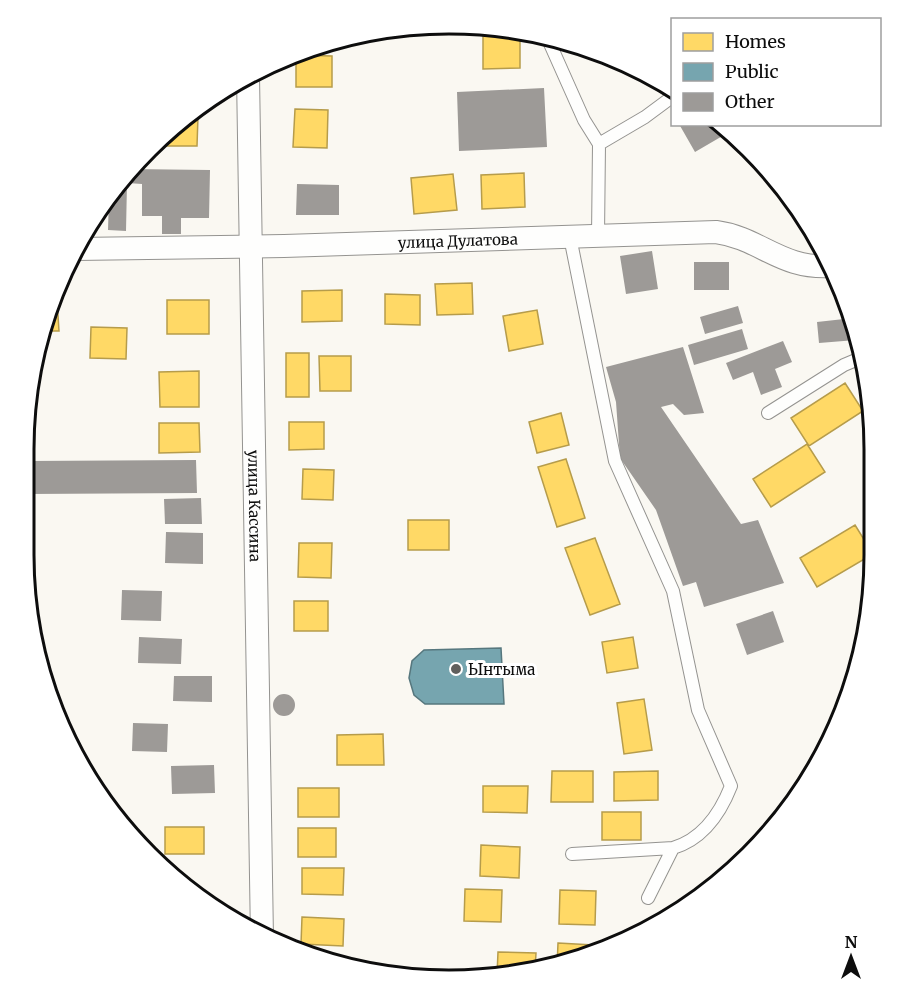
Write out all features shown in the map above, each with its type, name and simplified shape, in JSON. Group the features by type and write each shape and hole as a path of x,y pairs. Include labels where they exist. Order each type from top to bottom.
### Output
{"street":[{"name":"улица Кассина","path":"248,87 262,926"},
{"name":"улица Дулатова","path":"86,249 716,232 736,235 766,252 799,265 822,266"}],"lane":[{"path":"551,48 584,120 599,144 598,236"},
{"path":"599,144 645,117 670,98"},
{"path":"570,237 615,461 674,591 698,710 731,786 720,812 690,843 673,848 573,854"},
{"path":"768,413 855,360"},
{"path":"648,897 673,848"}],"building: Homes":[{"path":"483,36 520,40 520,68 483,69"},
{"path":"320,56 332,56 332,87 296,87 296,64"},
{"path":"295,109 328,110 327,148 293,147"},
{"path":"198,119 197,146 167,146"},
{"path":"524,173 525,207 482,209 481,175"},
{"path":"453,174 457,210 414,214 411,178"},
{"path":"472,283 473,314 437,315 435,284"},
{"path":"342,290 342,321 302,322 302,291"},
{"path":"385,294 420,295 420,325 385,324"},
{"path":"167,300 209,300 209,334 167,334"},
{"path":"537,310 543,344 509,351 503,316"},
{"path":"58,314 59,331 52,331"},
{"path":"91,327 127,328 126,359 90,358"},
{"path":"286,353 309,353 309,397 286,397"},
{"path":"319,356 351,356 351,391 320,391"},
{"path":"199,371 199,407 160,407 159,372"},
{"path":"845,383 863,411 809,446 791,418"},
{"path":"561,413 569,445 537,453 529,422"},
{"path":"289,422 324,422 324,449 289,450"},
{"path":"159,423 199,423 200,452 159,453"},
{"path":"807,444 825,472 771,507 753,479"},
{"path":"566,459 585,518 557,527 538,467"},
{"path":"303,469 334,470 333,500 302,499"},
{"path":"408,520 449,520 449,550 408,550"},
{"path":"855,525 864,540 864,559 817,587 800,558"},
{"path":"595,538 620,604 590,615 565,548"},
{"path":"299,543 332,543 331,578 298,577"},
{"path":"294,601 328,601 328,631 294,631"},
{"path":"633,637 638,668 607,673 602,642"},
{"path":"644,699 652,750 624,754 617,703"},
{"path":"383,734 384,765 337,765 337,735"},
{"path":"552,771 593,771 593,802 551,802"},
{"path":"658,771 658,800 614,801 614,772"},
{"path":"483,786 528,786 527,813 483,812"},
{"path":"298,788 339,788 339,817 298,817"},
{"path":"602,812 641,812 641,840 602,840"},
{"path":"165,827 204,827 204,854 165,854"},
{"path":"298,828 336,828 336,857 298,857"},
{"path":"481,845 520,847 519,878 480,876"},
{"path":"302,868 344,868 343,895 302,894"},
{"path":"465,889 502,890 501,922 464,921"},
{"path":"560,890 596,891 595,925 559,924"},
{"path":"302,917 344,919 343,946 301,943"},
{"path":"558,943 592,945 583,948 557,956"},
{"path":"498,952 536,953 535,962 497,968"}],"building: Public":[{"name":"Ынтыма","path":"501,648 504,704 425,704 414,695 409,678 412,661 424,650"}],"building: Other":[{"path":"544,88 547,147 459,151 457,92"},
{"path":"680,126 709,126 722,136 695,152"},
{"path":"143,169 210,170 209,218 181,218 181,234 162,234 162,216 142,216 142,184 131,183"},
{"path":"297,184 339,185 339,215 296,215"},
{"path":"127,188 126,231 108,230 109,213"},
{"path":"652,251 658,289 626,294 620,256"},
{"path":"694,262 729,262 729,290 694,290"},
{"path":"738,306 743,323 705,334 700,317"},
{"path":"843,319 850,341 819,343 817,322"},
{"path":"742,329 748,349 694,365 688,345"},
{"path":"783,341 792,362 775,369 782,387 761,395 753,372 733,380 726,363"},
{"path":"683,347 704,413 684,415 673,404 661,407 741,524 758,520 784,583 704,607 696,582 683,586 656,510 620,458 616,402 606,367"},
{"path":"196,460 197,493 34,494 34,461"},
{"path":"201,498 202,524 165,524 164,499"},
{"path":"166,532 203,533 203,564 165,563"},
{"path":"122,590 162,591 161,621 121,620"},
{"path":"773,611 784,642 747,655 736,624"},
{"path":"139,637 182,639 181,664 138,663"},
{"path":"174,676 212,676 212,702 173,701"},
{"path":"284,694 292,697 295,705 292,713 284,716 276,713 273,705 276,697"},
{"path":"133,723 168,724 167,752 132,751"},
{"path":"214,765 215,793 172,794 171,766"}],"place":[{"name":"Ынтыма","path":"456,669"}]}
